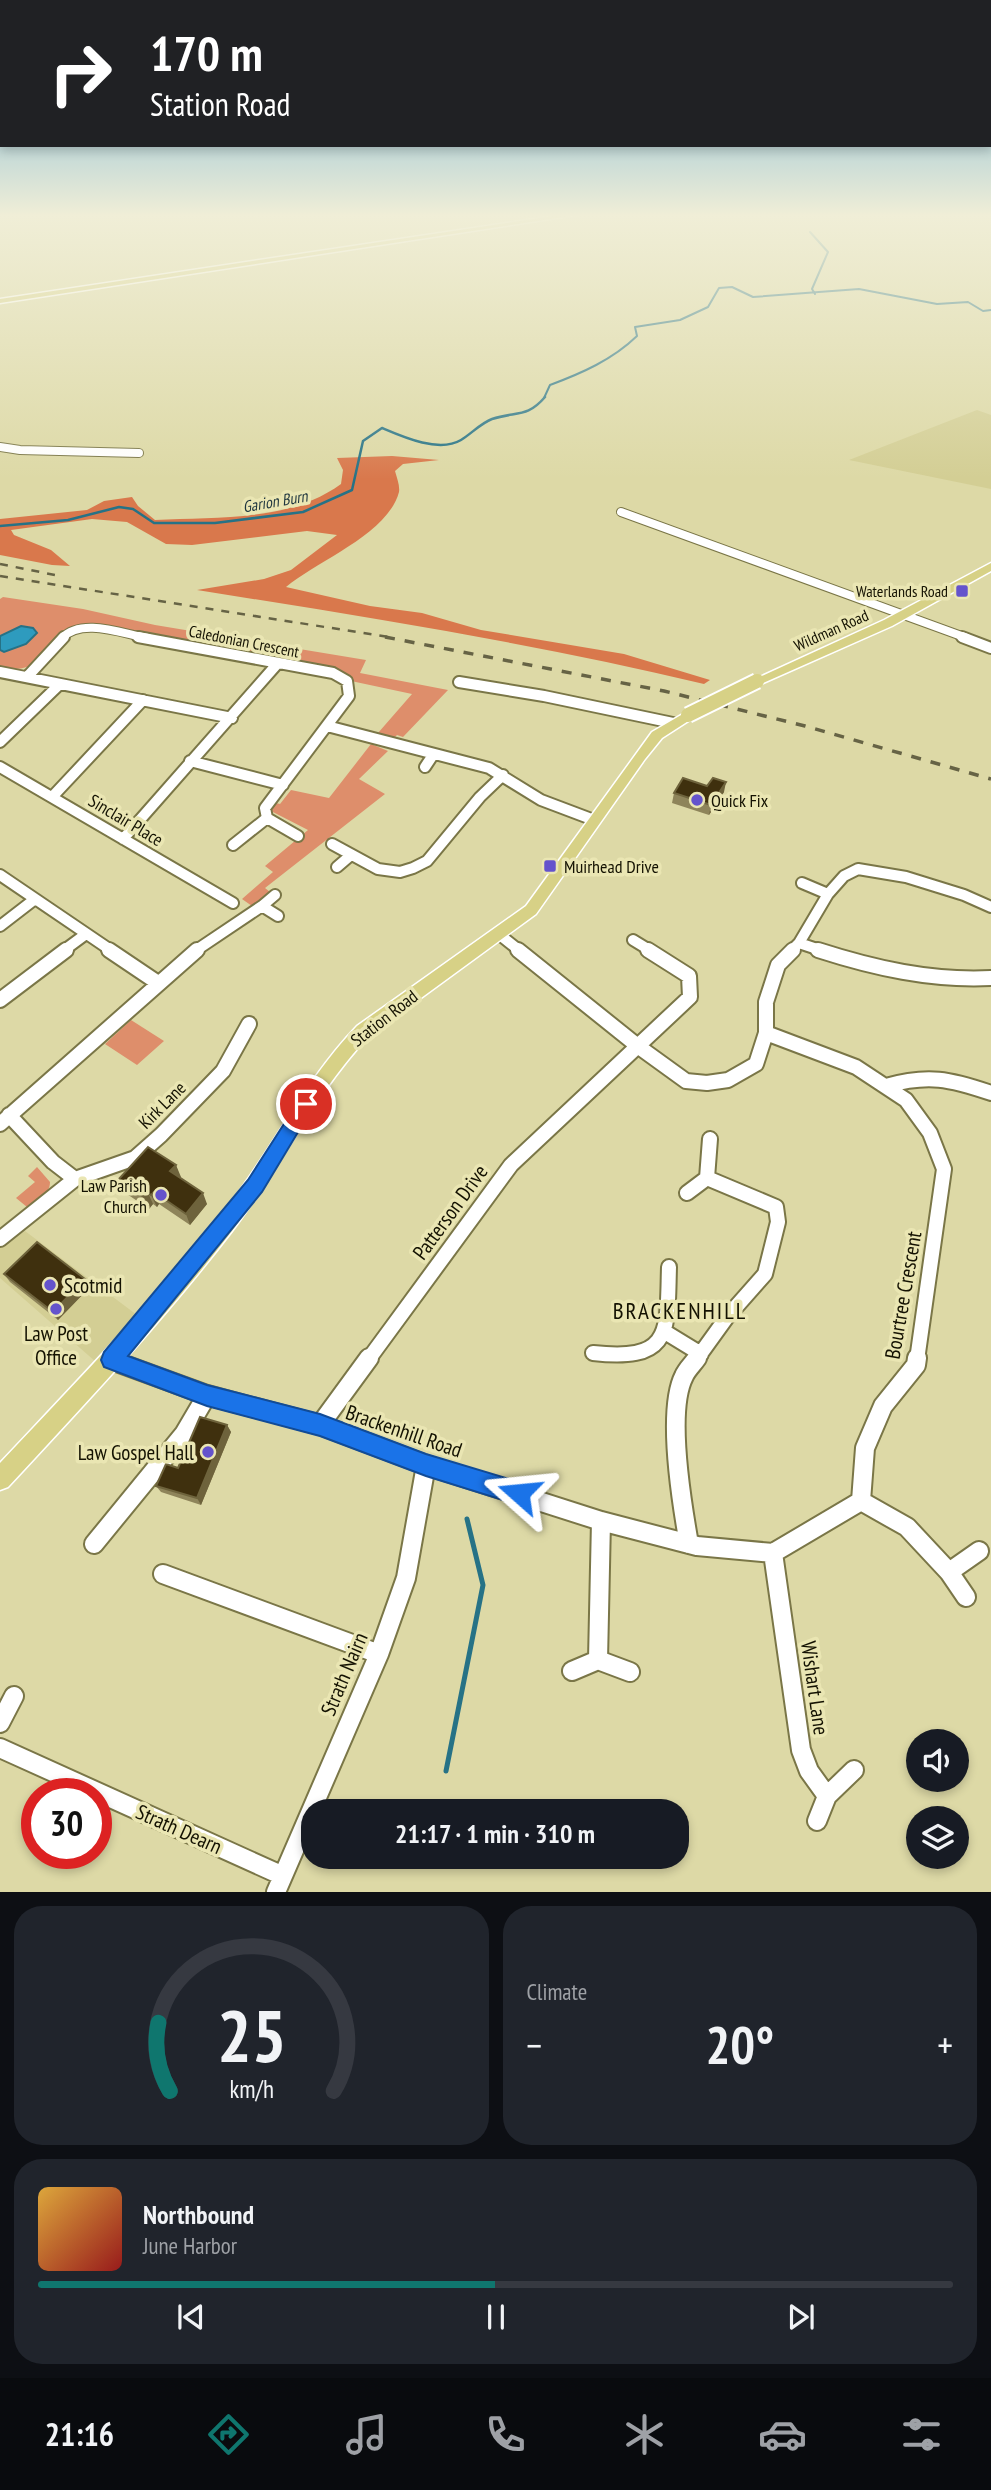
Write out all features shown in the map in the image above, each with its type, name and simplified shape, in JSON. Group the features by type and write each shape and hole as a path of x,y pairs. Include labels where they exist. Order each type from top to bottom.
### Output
{"main road":[{"name":"Wildman Road","path":"680,719 905,614 991,566"},
{"name":"Station Road","path":"0,1479 111,1360 255,1186 319,1083 345,1048 363,1031 500,934 541,898 594,820 657,736 680,719"}],"street":[{"path":"0,447 20,450 139,453"},
{"path":"621,512 905,614 991,648"},
{"name":"Caledonian Crescent","path":"27,677 68,632 82,627 338,675 347,682 349,696 265,808 267,818 233,845"},
{"path":"123,839 278,663"},
{"path":"0,672 232,718"},
{"path":"459,682 680,719"},
{"path":"0,742 60,684"},
{"path":"52,796 143,700"},
{"path":"327,726 489,768 541,800 594,820"},
{"path":"425,767 433,755"},
{"path":"190,761 283,785"},
{"name":"Sinclair Place","path":"0,767 233,903"},
{"path":"332,844 389,874 417,867 503,775"},
{"path":"267,818 298,836"},
{"path":"337,867 351,855"},
{"path":"500,934 639,1047 687,1081 707,1083 727,1080 756,1064 766,1033 766,1002 778,965 799,943 828,894 844,876 858,869 906,877 964,895 991,907"},
{"path":"0,875 158,983"},
{"path":"802,883 828,894"},
{"path":"75,1179 5,1120 211,938 275,895"},
{"path":"0,926 35,899"},
{"path":"262,906 278,916"},
{"path":"0,1000 86,934"},
{"name":"Patterson Drive","path":"320,1425 511,1165 690,997 689,976 633,940"},
{"path":"799,943 858,964 965,982 991,978"},
{"name":"Kirk Lane","path":"0,1239 75,1179 135,1158 223,1071 249,1024"},
{"name":"Bourtree Crescent","path":"766,1033 856,1068 906,1100 930,1133 944,1169 916,1366 883,1406 865,1448 861,1501"},
{"path":"886,1086 918,1076 937,1077 991,1093"},
{"path":"687,1194 708,1178 710,1139"},
{"path":"689,1544 681,1496 676,1415 683,1377 765,1273 778,1222 776,1207 708,1178"},
{"path":"593,1353 622,1357 654,1346 666,1332 669,1267"},
{"path":"666,1332 701,1354"},
{"name":"Brackenhill Road","path":"111,1360 207,1395 320,1425 426,1465 601,1521"},
{"path":"94,1544 184,1434 207,1395"},
{"name":"Strath Nairn","path":"278,1884 379,1654 406,1578 426,1465"},
{"path":"598,1660 601,1521 689,1544 774,1553 861,1501 907,1527 949,1572 965,1597"},
{"path":"949,1572 979,1551"},
{"name":"Wishart Lane","path":"774,1553 801,1750 809,1771 827,1796"},
{"path":"163,1574 379,1654"},
{"path":"572,1671 598,1660 630,1672"},
{"path":"0,1723 14,1696"},
{"name":"Strath Dearn","path":"0,1748 278,1884"},
{"path":"817,1821 827,1796 854,1770"}],"shaded area":[{"path":"977,410 991,415 991,489 849,460"},
{"path":"392,456 439,460 403,464 395,471 399,492 381,521 350,546 286,587 370,606 422,613 481,630 624,654 710,680 704,684 515,644 197,590 264,579 291,570 337,535 307,531 192,545 166,544 127,522 92,519 11,530 14,535 51,550 70,566 0,555 0,519 87,510 104,501 132,497 138,506 155,520 252,515 299,505 341,484 343,470 337,458"},
{"path":"3,597 366,660 360,673 448,690 403,737 397,735 394,738 378,733 412,694 88,625 75,626 65,631 41,658 31,665 18,669 0,667 0,599"},
{"path":"371,744 388,751 359,779 385,794 265,888 270,892 252,906 242,899 273,872 265,866 308,830 271,811 276,803 280,804 291,790 329,798"},
{"path":"131,1020 164,1041 137,1065 105,1044"},
{"path":"37,1167 50,1182 48,1191 27,1207 16,1198 35,1182 28,1176"},
{"path":"25,1231 137,1315 96,1362 0,1278 0,1247"}],"water":[{"path":"21,626 33,628 37,633 26,644 4,652 0,650 0,636"}],"building":[{"path":"683,778 707,786 713,778 726,782 711,805 674,793"},
{"name":"Law Parish Church","path":"148,1147 176,1165 170,1171 203,1193 186,1214 154,1192 144,1197 118,1180"},
{"name":"Scotmid","path":"37,1242 85,1279 53,1312 4,1274"},
{"name":"Law Gospel Hall","path":"200,1417 227,1425 197,1498 156,1486 166,1464 178,1468"}],"waterway":[{"name":"Garion Burn","path":"544,398 550,385 596,365 627,345 637,336 635,327 680,320 708,307 711,302"},
{"name":"Garion Burn","path":"928,302 963,302"},
{"name":"Garion Burn","path":"968,302 983,311 991,310"},
{"name":"Garion Burn","path":"0,526 68,520 119,507 133,509 154,523 215,523 303,512 352,490 363,441 382,428 421,442 452,444 492,419 533,408 545,397"},
{"path":"446,1771 483,1585 467,1519"}],"railway":[{"path":"0,564 60,576"},
{"path":"0,576 395,638"},
{"path":"385,637 664,691 805,726 991,779"}],"place":[{"name":"Waterlands Road","path":"962,591"},
{"name":"Quick Fix","path":"697,800"},
{"name":"Muirhead Drive","path":"550,866"},
{"name":"Law Parish Church","path":"161,1195"},
{"name":"Scotmid","path":"50,1285"},
{"name":"Law Post Office","path":"56,1309"},
{"name":"Law Gospel Hall","path":"208,1452"}],"district":[{"name":"BRACKENHILL","path":"680,1310"}],"route":[{"path":"306,1104 255,1186 168,1295 111,1360 207,1395 320,1425 426,1465 519,1493"}]}
